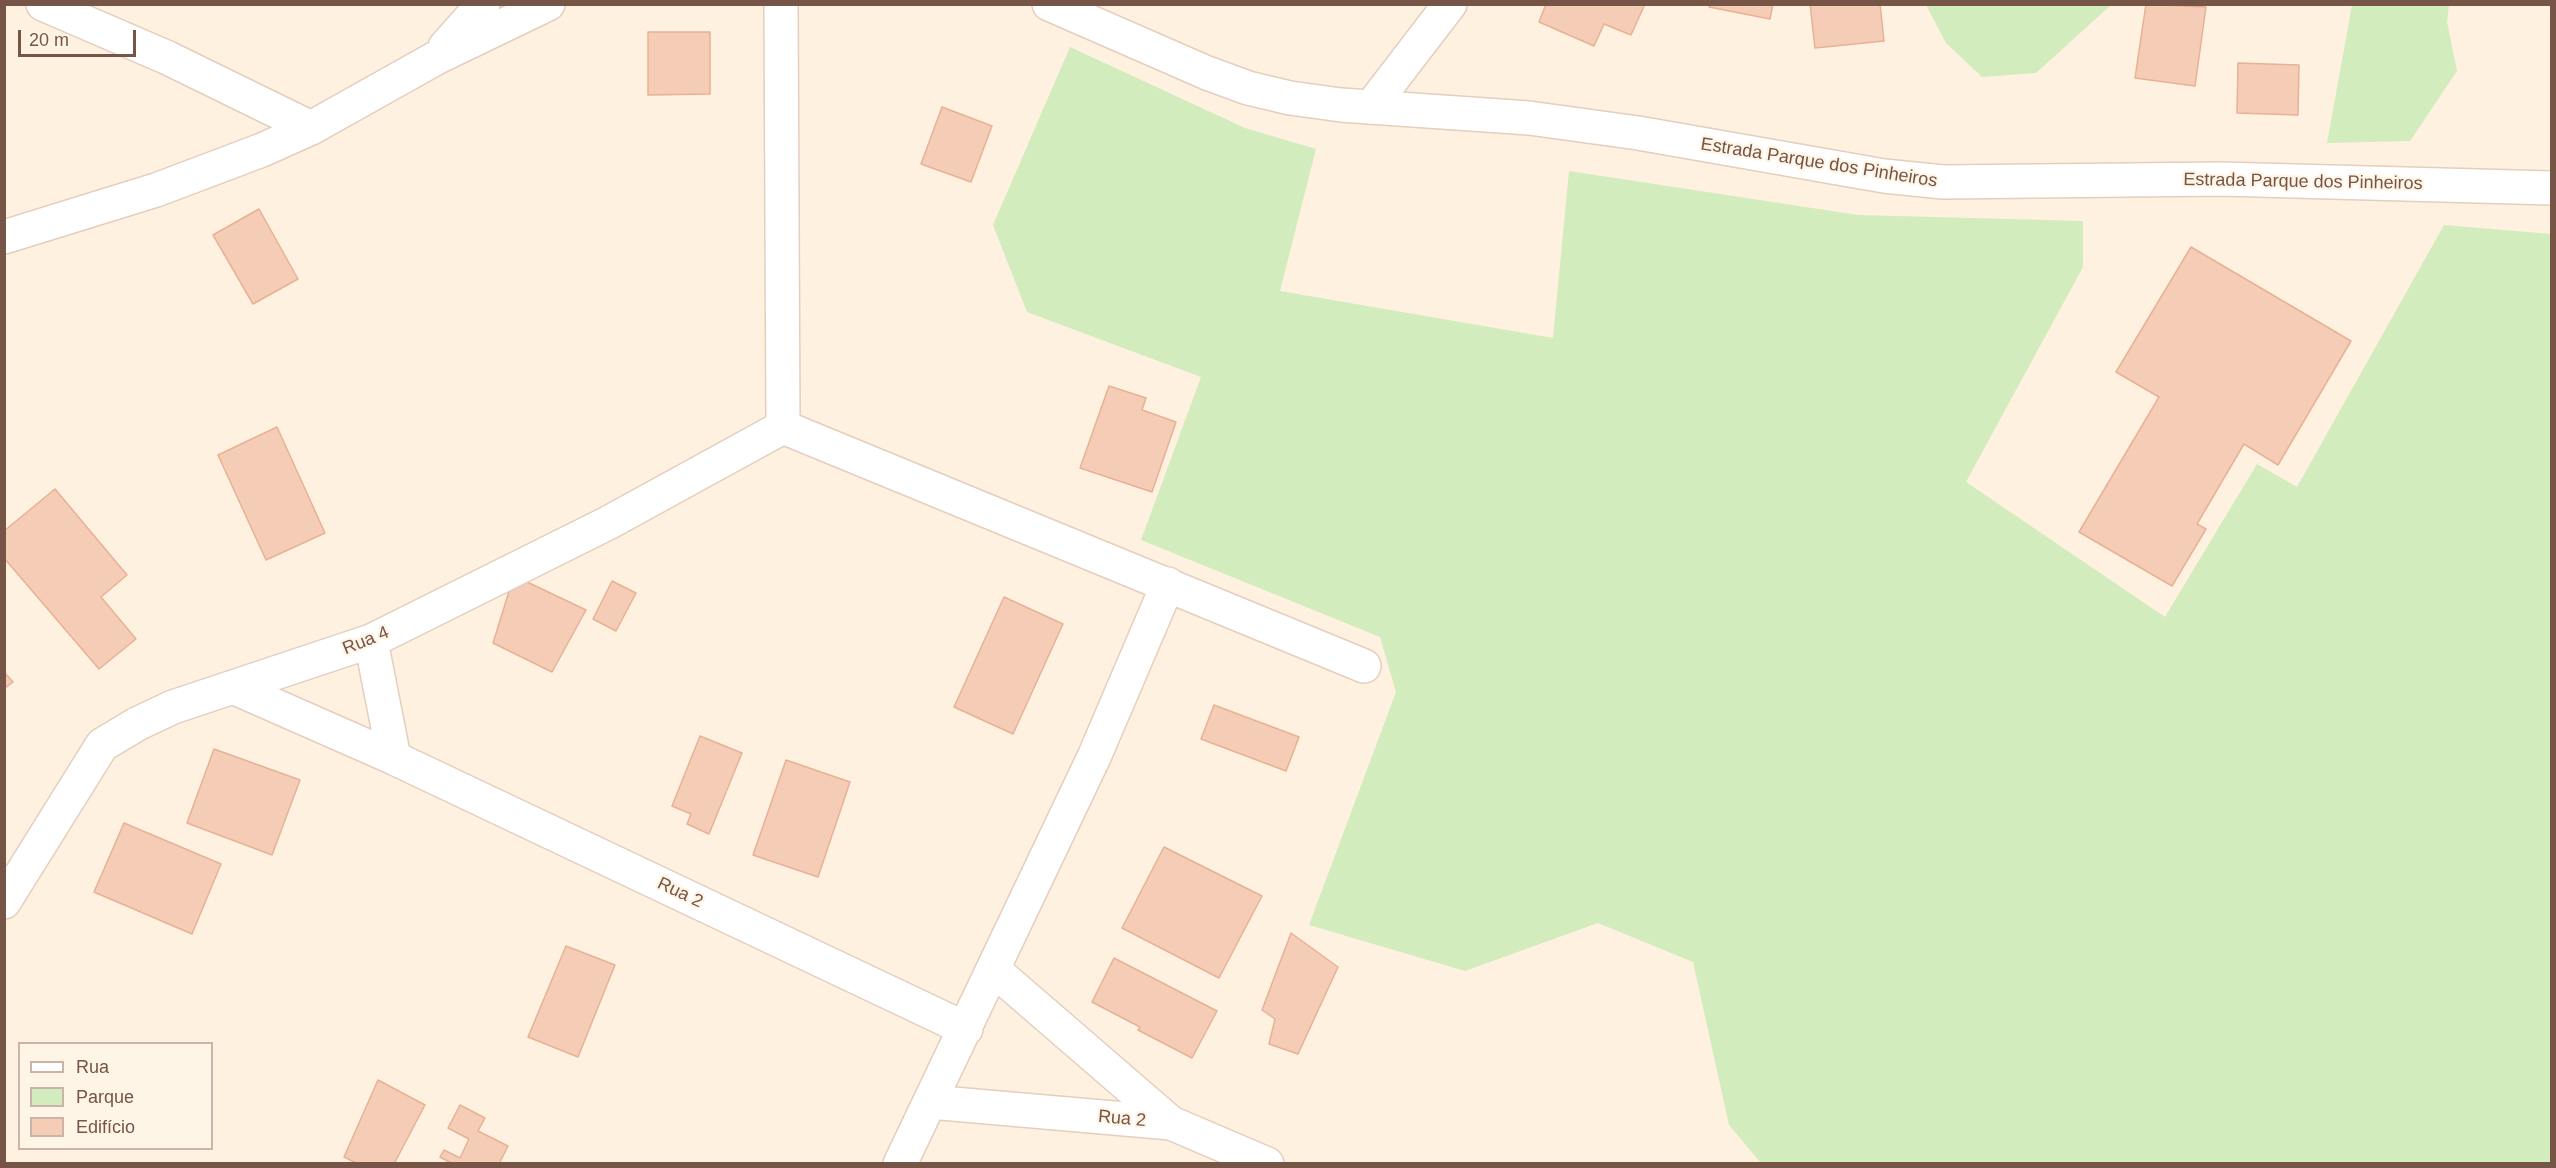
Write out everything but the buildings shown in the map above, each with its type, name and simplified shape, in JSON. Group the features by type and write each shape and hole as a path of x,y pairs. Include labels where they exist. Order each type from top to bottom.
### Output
{"street":[{"path":"43,4 168,58 310,128"},
{"path":"436,58 483,4"},
{"path":"4,237 156,190 262,150 310,128 436,58 548,4"},
{"path":"781,4 783,427 1364,666"},
{"name":"Estrada Parque dos Pinheiros","path":"1049,4 1207,73 1248,88 1290,98 1371,107 1529,118 1884,176 1943,182 2221,179 2552,188"},
{"name":"Estrada Parque dos Pinheiros","path":"1082,4 1136,41"},
{"path":"1371,107 1450,4"},
{"name":"Rua 4","path":"4,902 102,745 137,724 173,707 371,641 608,523 783,427"},
{"path":"900,1164 1094,757 1168,584"},
{"path":"371,641 394,758"},
{"name":"Rua 2","path":"235,688 394,758 966,1029"},
{"name":"Rua 2","path":"994,970 1171,1123 1267,1164"},
{"name":"Rua 2","path":"930,1102 1171,1123"}],"green space":[{"path":"1926,5 2111,5 2036,73 1982,77 1946,43"},
{"path":"2352,5 2449,5 2447,22 2457,71 2410,141 2327,143"},
{"path":"1070,47 1245,128 1316,149 1280,291 1553,338 1569,171 1858,215 2083,221 2083,267 1966,482 2165,617 2257,464 2297,487 2444,225 2551,234 2551,1163 1761,1163 1729,1125 1693,962 1598,923 1465,971 1309,925 1396,692 1380,637 1141,540 1201,377 1027,312 993,225"}]}
